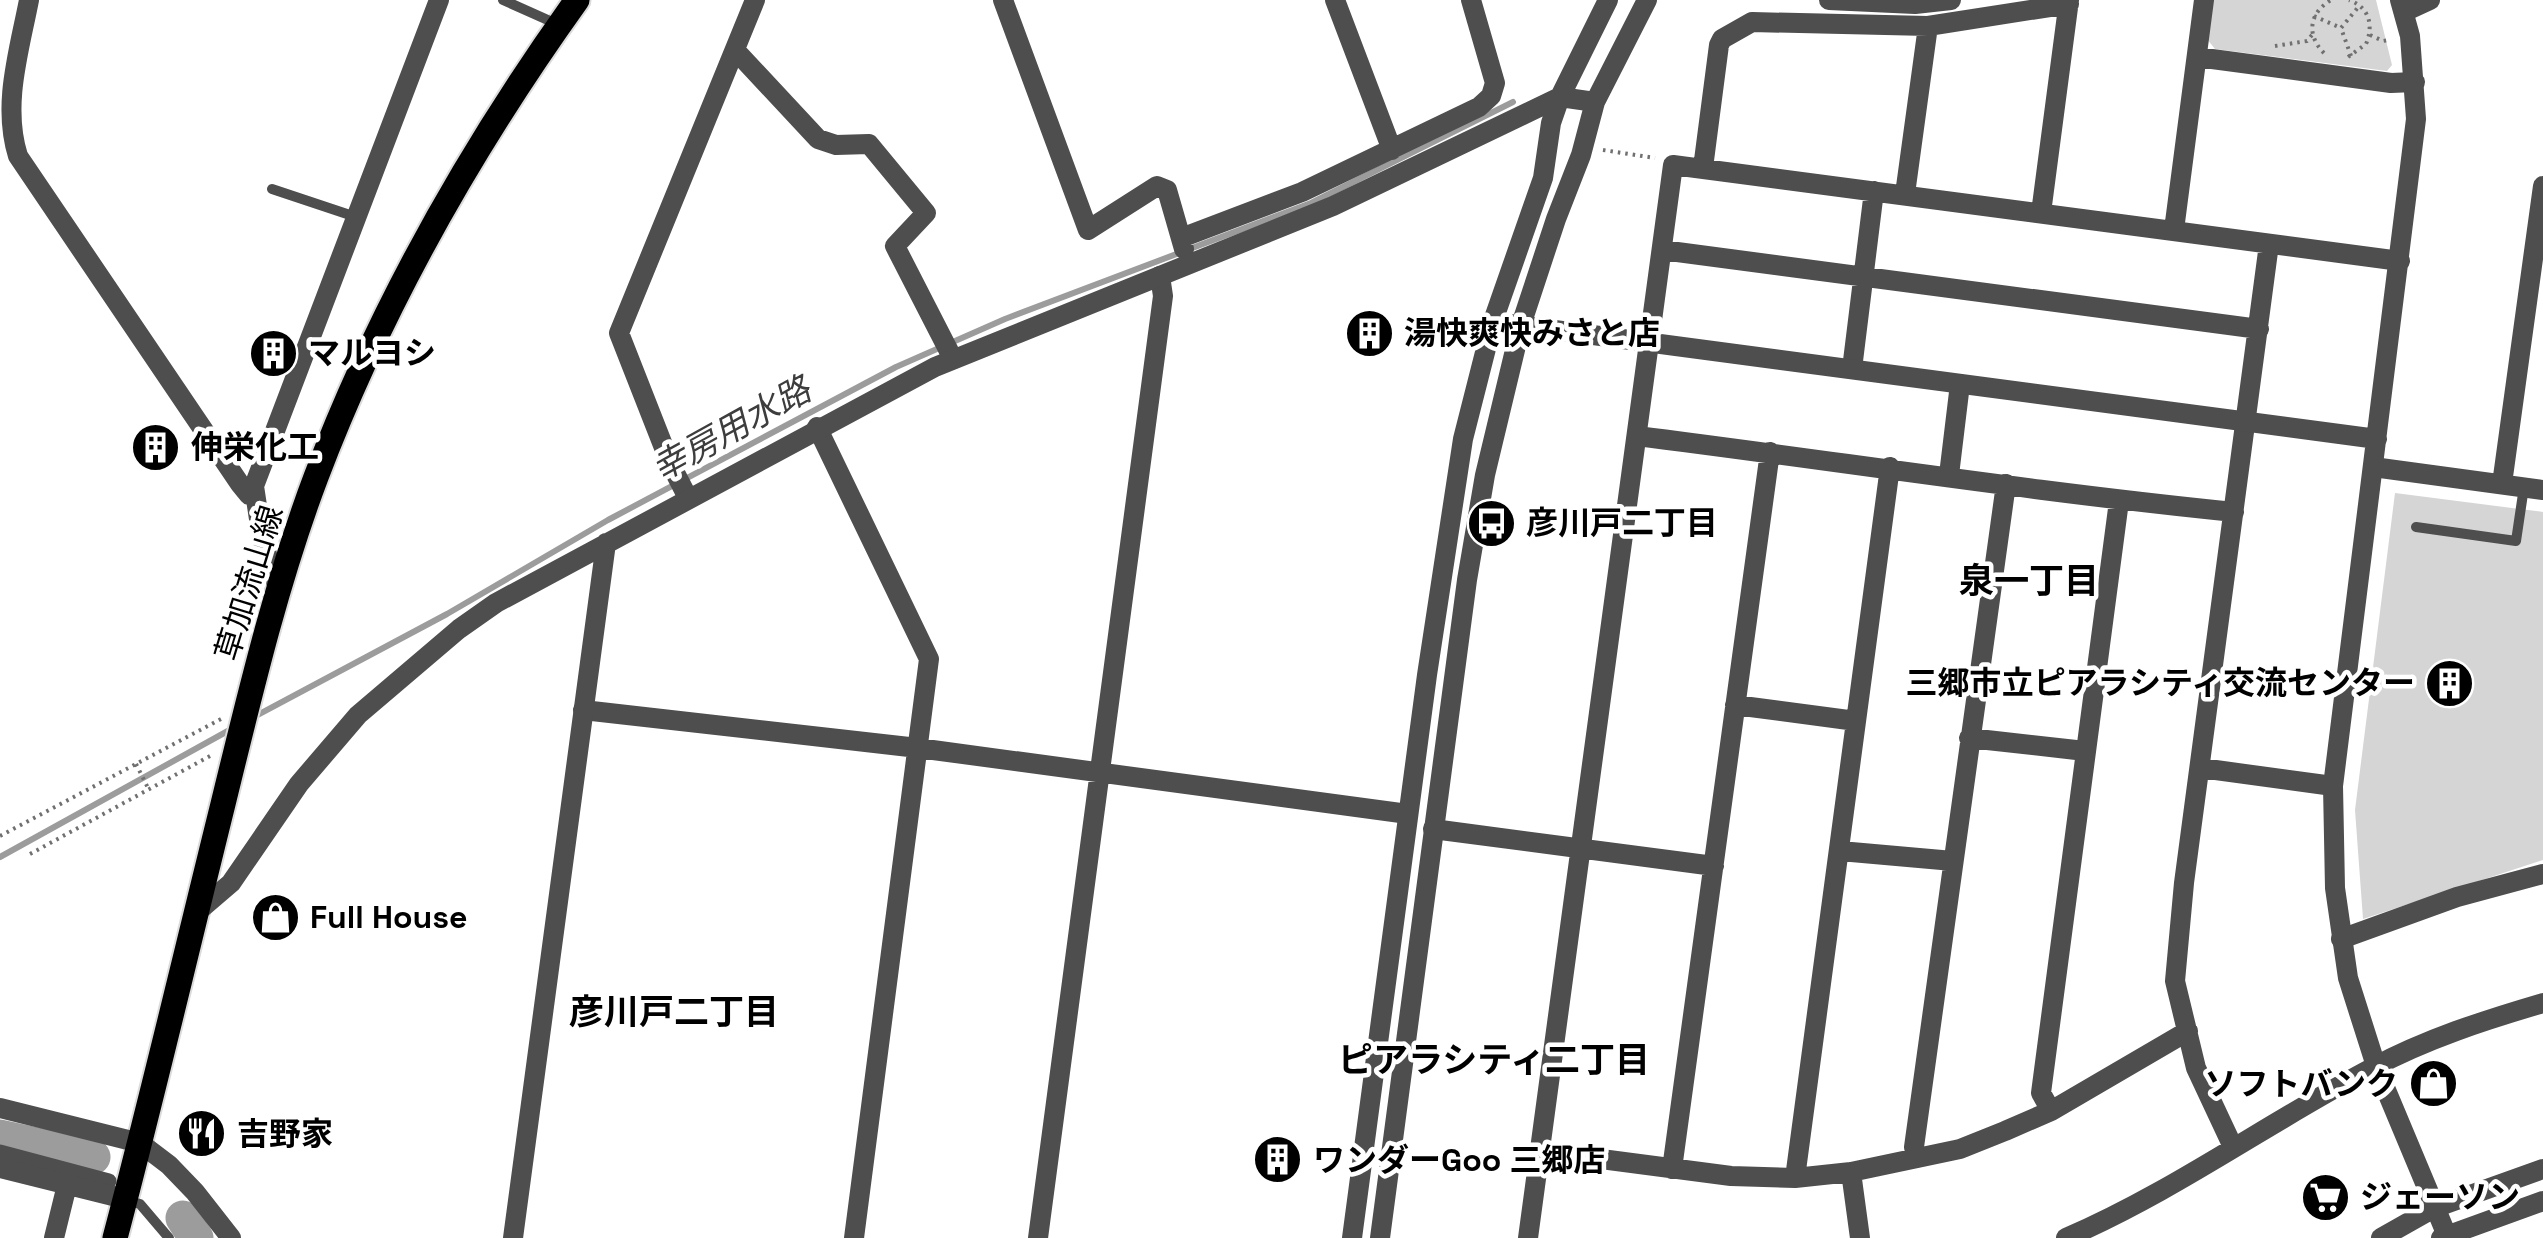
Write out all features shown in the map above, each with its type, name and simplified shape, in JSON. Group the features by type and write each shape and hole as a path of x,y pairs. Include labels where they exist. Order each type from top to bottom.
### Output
{"main road":[{"name":"草加流山線","path":"115,1238 117,1190 140,1143 278,591 316,478 399,289 440,209 577,0"}],"street":[{"path":"29,0 10,100 10,131 18,156 240,484 256,496"},
{"path":"278,591 262,539 254,486 439,0"},
{"path":"1003,0 1088,230 1157,186 1167,190 1189,266"},
{"path":"1335,0 1392,150"},
{"path":"1181,238 1302,192 1479,107 1491,96 1495,84 1471,0"},
{"path":"1352,1238 1463,439 1493,322 1543,178 1551,123 1608,0"},
{"path":"1380,1238 1484,474 1521,325 1581,156 1595,102 1646,0"},
{"path":"1830,0 1916,4 1951,0"},
{"path":"2174,230 2204,0"},
{"path":"2430,0 2402,6 2414,82 2414,135 2333,786 2335,888 2358,1018 2446,1237 2543,1201"},
{"path":"688,498 619,333 752,1"},
{"path":"1703,168 1722,39 1752,22 1928,26 2069,2 2040,213"},
{"path":"1906,194 1928,26"},
{"path":"734,50 818,138 836,145 869,144 926,214 895,246 953,358"},
{"path":"2197,58 2391,83 2414,82"},
{"path":"196,913 231,884 300,784 358,715 496,603 817,427 953,358 1333,206 1560,97 1595,102"},
{"path":"1528,1238 1673,164 2400,261"},
{"path":"2502,484 2543,186"},
{"path":"1852,369 1874,190"},
{"path":"2233,1147 2196,1068 2175,981 2184,883 2269,244"},
{"path":"1662,250 2259,329"},
{"path":"1038,1238 1163,296 1160,276"},
{"path":"1493,322 2376,438"},
{"path":"1949,475 1960,384"},
{"path":"817,427 930,659 854,1238"},
{"path":"1638,436 1890,467 2119,501 2234,512"},
{"path":"1672,1170 1770,452"},
{"path":"1794,1178 1890,467"},
{"path":"2373,467 2533,489"},
{"path":"1917,1158 1914,1146 2006,484"},
{"path":"2050,1111 2040,1093 2119,501"},
{"path":"513,1238 606,543"},
{"path":"1735,705 1856,721"},
{"path":"582,710 918,748 1408,814"},
{"path":"1969,738 2085,751"},
{"path":"2201,768 2333,786"},
{"path":"1433,829 1714,866"},
{"path":"1840,851 1953,861"},
{"path":"2341,939 2457,897 2543,874"},
{"path":"2066,1238 2150,1197 2376,1066 2441,1036 2543,1003"},
{"path":"1540,1151 1730,1176 1794,1178 1851,1172 1960,1148 2050,1111 2188,1031"},
{"path":"0,1108 140,1143 170,1165 196,1192 230,1238"},
{"path":"0,1152 117,1190"},
{"path":"0,1168 68,1185 117,1190"},
{"path":"2381,1238 2434,1208 2543,1169"},
{"path":"1851,1172 1860,1238"},
{"path":"54,1238 68,1185"}],"lane":[{"path":"503,0 560,26"},
{"path":"272,189 357,218"},
{"path":"2416,527 2516,541 2533,489"},
{"path":"117,1190 140,1204 168,1238"}],"path":[{"path":"2263,46 2307,41 2312,35 2314,16 2330,0"},
{"path":"2341,58 2351,56 2366,44 2370,35 2368,16 2349,0"},
{"path":"2341,28 2360,6"},
{"path":"2314,16 2341,28 2351,56"},
{"path":"2312,35 2326,54"},
{"path":"2370,35 2382,41 2394,38"},
{"path":"1603,150 1664,159 1673,164"},
{"path":"0,836 136,764 244,722"},
{"path":"30,854 149,790 244,722"},
{"path":"136,764 149,790"}],"shaded area":[{"path":"2213,0 2376,0 2392,65 2387,71 2215,49 2207,39"},
{"path":"2395,493 2543,512 2543,860 2363,919 2355,810"}],"waterway":[{"name":"幸房用水路","path":"250,719 447,614 608,520 896,367 1005,319 1311,203 1513,102"},
{"name":"幸房用水路","path":"0,857 235,727"},
{"path":"0,1137 93,1157"},
{"path":"183,1218 196,1238"}],"place":[{"name":"湯快爽快みさと店","path":"1369,333"},
{"name":"マルヨシ","path":"273,353"},
{"name":"伸栄化工","path":"156,447"},
{"name":"彦川戸二丁目","path":"1491,523"},
{"name":"三郷市立ピアラシティ交流センター","path":"2450,683"},
{"name":"Full House","path":"275,917"},
{"name":"ソフトバンク","path":"2433,1084"},
{"name":"吉野家","path":"202,1134"},
{"name":"ワンダーGoo 三郷店","path":"1278,1160"},
{"name":"ジェーソン","path":"2325,1197"}],"district":[{"name":"泉一丁目","path":"2029,581"},
{"name":"彦川戸二丁目","path":"674,1012"},
{"name":"ピアラシティ二丁目","path":"1494,1060"}]}
